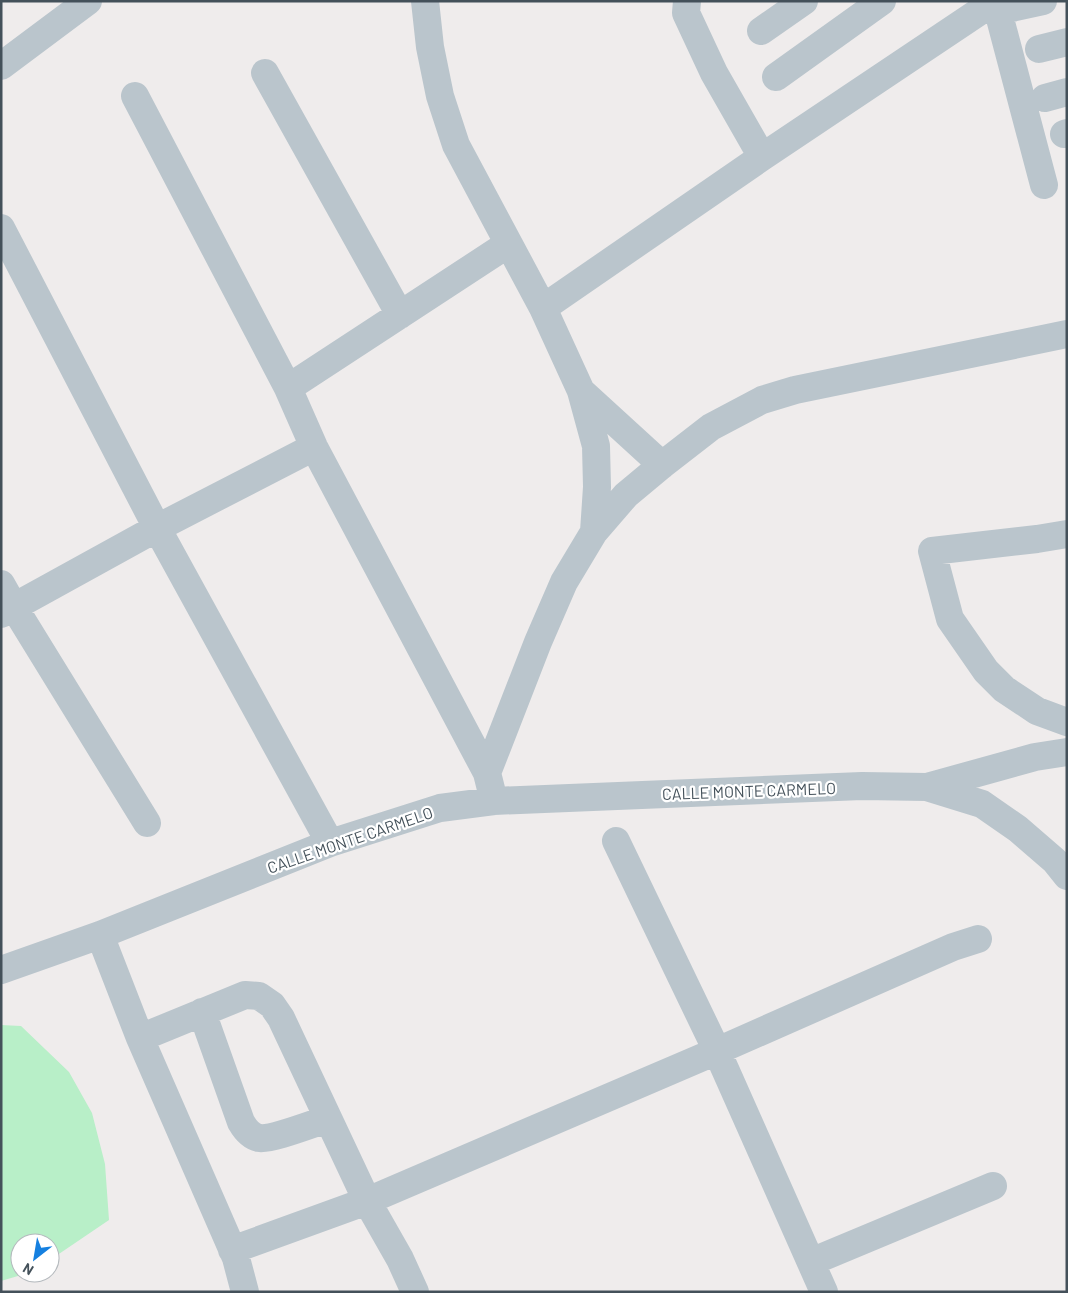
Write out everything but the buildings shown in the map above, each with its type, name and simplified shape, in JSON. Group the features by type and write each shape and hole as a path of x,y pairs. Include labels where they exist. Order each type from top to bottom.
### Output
{"street":[{"path":"1,66 88,1"},
{"path":"425,1 430,48 440,96 456,145 543,308 581,391 596,446 597,487 594,532"},
{"path":"687,1 686,12 714,73 762,157"},
{"path":"761,32 804,1"},
{"path":"776,77 882,1"},
{"path":"543,308 762,157 964,9 997,4 1043,1"},
{"path":"997,4 1044,185"},
{"path":"1039,49 1067,42"},
{"path":"265,73 400,315"},
{"path":"135,96 288,388 314,447 487,773 494,801"},
{"path":"1,228 157,528 330,844"},
{"path":"288,388 508,244"},
{"path":"487,773 564,582 594,532 626,495 711,427 762,400 795,390 1067,334"},
{"path":"581,391 662,465"},
{"path":"147,823 5,602 157,528 314,447"},
{"path":"1067,534 932,552 950,619 986,671 1004,689 1037,711 1067,722"},
{"path":"927,787 1035,757 1067,752"},
{"name":"CALLE MONTE CARMELO","path":"1,970 100,935 330,844 440,808 494,801 862,786 927,787"},
{"path":"927,787 982,804 1018,829 1063,866"},
{"path":"616,841 717,1052 824,1292"},
{"path":"100,935 140,1038 236,1258 245,1292"},
{"path":"232,1250 367,1201 717,1052 952,947 978,939"},
{"path":"140,1038 246,995 259,996 272,1005 281,1018 367,1201 400,1259 415,1292"},
{"path":"202,1012 241,1122 247,1132 257,1138 269,1138 328,1119"},
{"path":"811,1262 993,1186"}],"green space":[{"path":"1,1025 21,1026 69,1072 92,1113 105,1164 109,1220 60,1253 60,1233 10,1233 10,1278 1,1281"}]}
